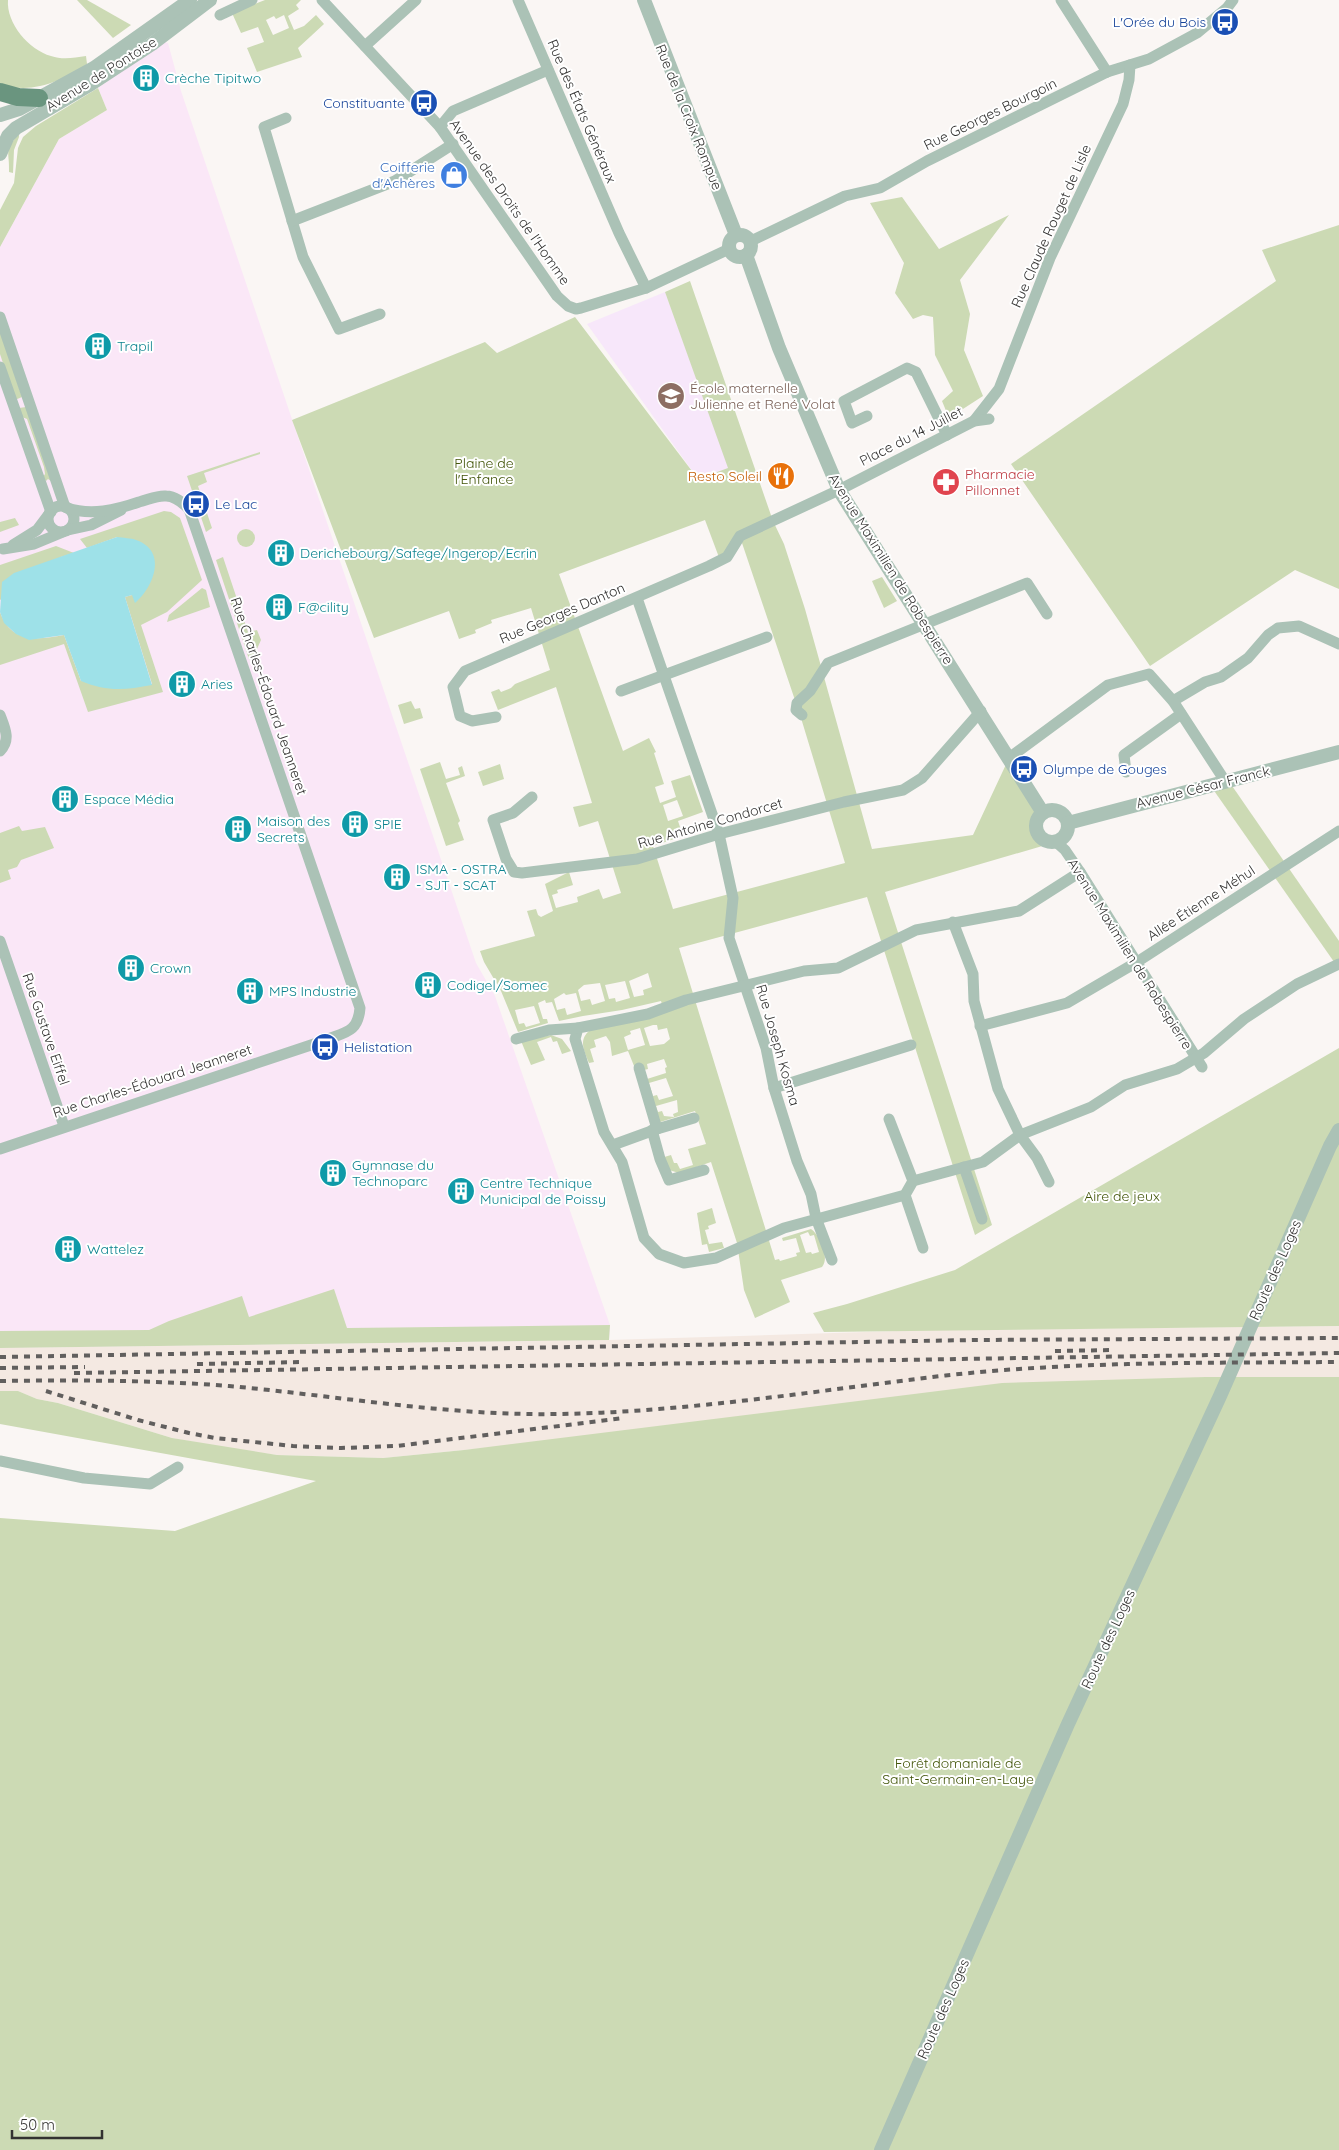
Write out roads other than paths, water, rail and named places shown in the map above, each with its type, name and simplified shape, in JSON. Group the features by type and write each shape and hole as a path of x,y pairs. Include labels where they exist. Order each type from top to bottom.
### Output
{"main road":[{"path":"0,92 18,98 39,98"}],"street":[{"path":"167,29 190,0"},
{"name":"Avenue de Pontoise","path":"0,154 8,136 16,128 91,84 210,0"},
{"path":"220,15 252,0"},
{"name":"Avenue des Droits de l'Homme","path":"322,0 440,127 525,252 558,296 572,308 581,308 646,288"},
{"path":"365,46 416,0"},
{"name":"Rue des États Généraux","path":"518,0 619,233 646,288"},
{"name":"Rue de la Croix Rompue","path":"644,0 736,235"},
{"path":"1061,0 1107,72"},
{"name":"Rue Georges Bourgoin","path":"751,241 845,196 880,188 927,161 1107,72 1149,59 1197,33 1227,8 1233,0"},
{"name":"Avenue de Pontoise","path":"0,115 19,109 167,29"},
{"name":"Rue Claude Rouget de Lisle","path":"974,421 999,389 1050,258 1123,104 1129,80 1130,65"},
{"path":"440,127 453,111 548,70"},
{"path":"286,118 264,127 304,257 339,329 380,314"},
{"path":"292,222 395,181 453,144"},
{"path":"736,235 747,236 751,241 751,249 746,255 738,257 729,249 729,242 736,235"},
{"path":"646,288 729,249"},
{"name":"Avenue Maximilien de Robespierre","path":"746,255 779,348 839,490 981,711 1043,812"},
{"path":"0,318 66,508 74,518 73,525 65,531 34,544 2,550"},
{"path":"0,367 50,513 50,526 56,531 65,531"},
{"path":"867,416 852,423 844,401 907,368 916,372 947,435"},
{"name":"Place du 14 Juillet","path":"740,536 839,490 974,421 989,419"},
{"name":"Rue Charles-Édouard Jeanneret","path":"0,1149 64,1126 324,1041 354,1028 359,1020 360,1008 189,509 176,499 163,496 127,506 85,513 66,508"},
{"name":"Rue Charles-Édouard Jeanneret","path":"65,531 83,528 105,520 127,506"},
{"path":"2,550 31,535 57,507 66,508"},
{"name":"Rue Georges Danton","path":"496,717 472,721 460,716 453,687 465,670 637,598 728,556 740,536"},
{"path":"802,715 796,710 797,703 810,691 828,663 1028,583 1047,614"},
{"name":"Rue Joseph Kosma","path":"637,598 719,834 733,898 729,938 766,1048 774,1088 811,1194 816,1218 832,1260"},
{"path":"1173,701 1205,682 1221,677 1248,658 1268,635 1278,628 1299,626 1339,644"},
{"path":"621,690 767,637"},
{"path":"1009,758 1108,685 1149,674 1173,701 1225,781"},
{"name":"Rue Antoine Condorcet","path":"532,797 513,813 493,820 506,860 514,872 522,873 637,859 719,834 844,802 903,790 922,778 981,711"},
{"path":"1126,772 1124,755 1181,714"},
{"path":"0,715 6,737 6,744 0,751"},
{"name":"Avenue César Franck","path":"1068,823 1339,752"},
{"path":"1058,811 1066,818 1068,823 1067,833 1056,842 1042,840 1036,831 1036,823 1043,812 1058,811"},
{"name":"Allée Étienne Méhul","path":"980,1026 1067,1003 1137,962 1339,831"},
{"name":"Avenue Maximilien de Robespierre","path":"1056,842 1065,850 1080,872 1199,1063"},
{"path":"516,1039 549,1030 578,1028 648,1014 686,1000 804,971 838,968 916,930 1019,911 1080,872"},
{"path":"953,922 973,974 974,1001 998,1089 1020,1135 1037,1158 1049,1182"},
{"name":"Rue Gustave Eiffel","path":"0,941 64,1126"},
{"path":"578,1028 575,1039 604,1132 622,1162 644,1238 658,1254 684,1263 716,1258 784,1228 905,1195 913,1181 983,1162 1020,1135 1091,1107 1125,1085 1199,1063 1244,1019 1297,984 1339,964"},
{"path":"774,1088 910,1045"},
{"path":"639,1068 655,1129 660,1159 669,1180 704,1170"},
{"path":"612,1145 655,1129 694,1118"},
{"path":"889,1119 913,1181"},
{"name":"Route des Loges","path":"881,2150 1068,1724 1220,1396 1322,1163 1339,1130"},
{"path":"964,1167 982,1219"},
{"path":"905,1195 923,1248"},
{"path":"0,1460 84,1478 150,1484 178,1467"}],"water":[{"path":"117,537 134,539 146,545 152,552 155,561 152,579 142,596 135,603 132,595 125,597 152,685 116,689 90,685 81,681 64,635 29,640 16,634 4,623 0,612 2,582 14,573"}],"railway":[{"path":"0,1357 974,1340 1339,1338"},
{"path":"1055,1351 1115,1350"},
{"path":"74,1373 1339,1353"},
{"path":"197,1364 302,1362"},
{"path":"0,1381 114,1381 200,1384 435,1409 517,1414 559,1414 703,1405 991,1371 1090,1365 1339,1362"},
{"path":"0,1368 85,1367"},
{"path":"46,1391 138,1420 189,1433 215,1438 293,1446 341,1448 396,1446 624,1418"}],"place":[{"name":"L'Orée du Bois","path":"1225,22"},
{"name":"Crèche Tipitwo","path":"146,78"},
{"name":"Constituante","path":"424,103"},
{"name":"Coifferie d'Achères","path":"454,175"},
{"name":"Trapil","path":"98,346"},
{"name":"École maternelle Julienne et René Volat","path":"671,396"},
{"name":"Resto Soleil","path":"781,476"},
{"name":"Pharmacie Pillonnet","path":"946,482"},
{"name":"Le Lac","path":"196,504"},
{"name":"Derichebourg/Safege/Ingerop/Ecrin","path":"281,553"},
{"name":"F@cility","path":"279,607"},
{"name":"Aries","path":"182,684"},
{"name":"Olympe de Gouges","path":"1024,769"},
{"name":"Espace Média","path":"65,799"},
{"name":"SPIE","path":"355,824"},
{"name":"Maison des Secrets","path":"238,829"},
{"name":"ISMA - OSTRA - SJT - SCAT","path":"397,877"},
{"name":"Crown","path":"131,968"},
{"name":"Codigel/Somec","path":"428,985"},
{"name":"MPS Industrie","path":"250,991"},
{"name":"Helistation","path":"325,1047"},
{"name":"Gymnase du Technoparc","path":"333,1173"},
{"name":"Centre Technique Municipal de Poissy","path":"461,1191"},
{"name":"Wattelez","path":"68,1249"}],"park label":[{"name":"Plaine de l'Enfance","path":"484,472"},
{"name":"Aire de jeux","path":"1122,1196"},
{"name":"Forêt domaniale de Saint-Germain-en-Laye","path":"958,1772"}]}
